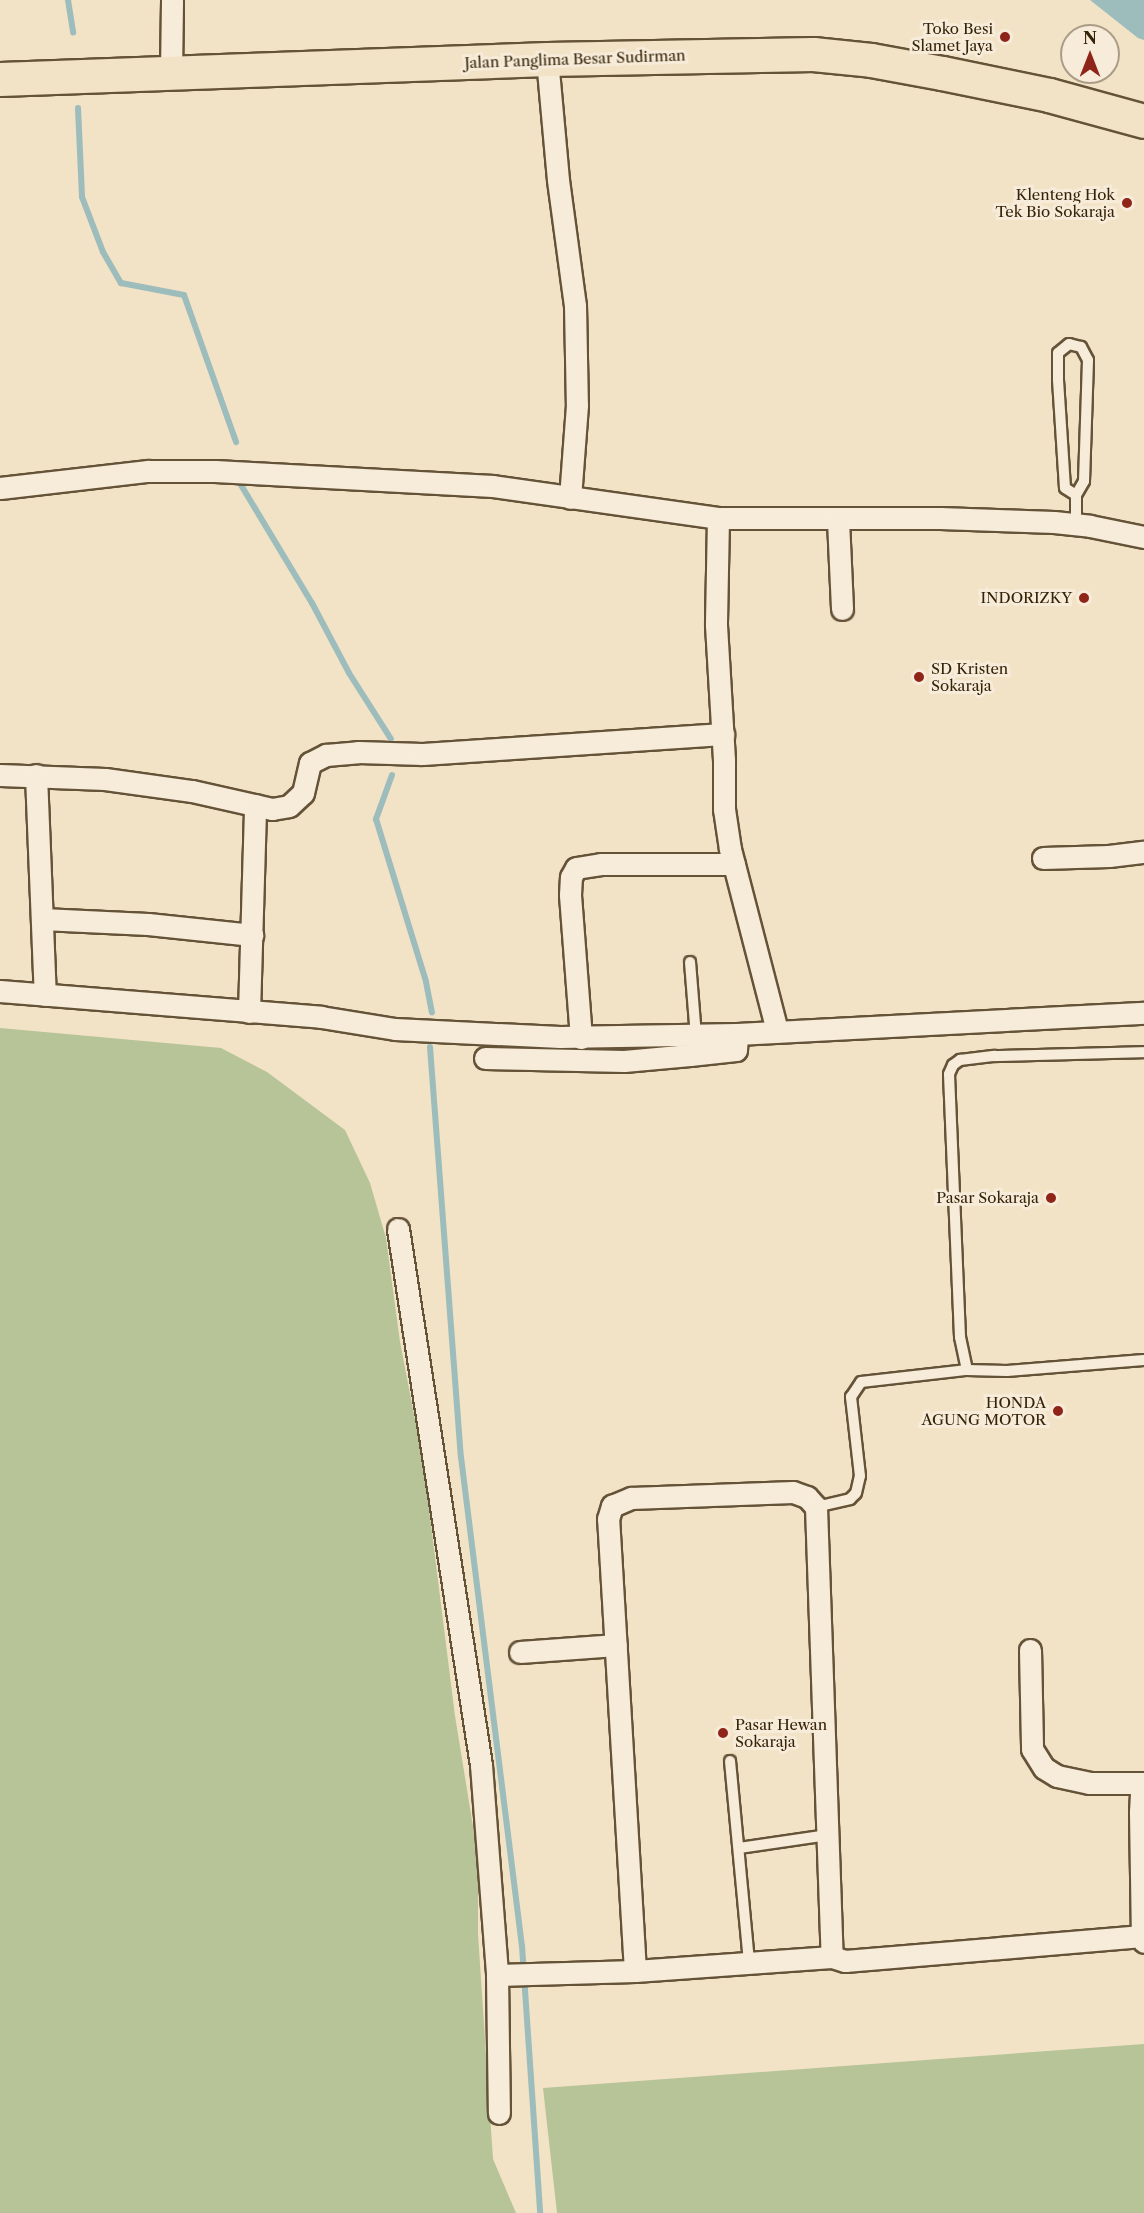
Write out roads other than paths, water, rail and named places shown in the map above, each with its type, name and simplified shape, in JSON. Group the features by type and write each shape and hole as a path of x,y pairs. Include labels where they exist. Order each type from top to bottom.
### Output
{"highway":[{"name":"Jalan Panglima Besar Sudirman","path":"0,79 547,60 813,54 872,60 1049,95 1144,121"}],"street":[{"path":"171,73 172,0"},
{"path":"547,60 558,180 575,305 577,405 570,498"},
{"path":"0,488 148,471 215,471 459,483 718,518 940,518 1076,524 1144,537"},
{"path":"718,518 716,626 723,734 724,809 734,864 777,1030"},
{"path":"838,519 842,609"},
{"path":"0,775 105,779 192,791 272,809 289,806 303,794 310,763 326,755 358,752 422,754 723,734"},
{"path":"36,775 45,995"},
{"path":"249,1012 255,805"},
{"path":"1043,858 1109,856 1144,852"},
{"path":"581,1038 570,895 571,877 576,868 601,864 734,864"},
{"path":"42,919 148,924 252,935"},
{"path":"0,991 321,1017 395,1029 581,1038 696,1036 777,1030 1144,1013"},
{"path":"485,1058 624,1061 690,1055 736,1050 737,1034"},
{"path":"398,1229 481,1765 506,1975 500,2113"},
{"path":"635,1971 608,1519 612,1506 631,1498 793,1492 807,1497 816,1507 832,1957"},
{"path":"520,1652 616,1645"},
{"path":"1030,1650 1032,1749 1044,1768 1057,1776 1089,1783 1144,1784"},
{"path":"506,1975 635,1971 832,1957 845,1961 1143,1939 1140,1812 1141,1793 1144,1790"}],"lane":[{"path":"1076,495 1065,488 1058,380 1059,353 1069,344 1081,346 1088,360 1084,481 1076,495 1076,524"},
{"path":"690,962 696,1036"},
{"path":"967,1370 960,1337 950,1074 953,1065 960,1060 995,1056 1144,1052"},
{"path":"816,1507 850,1499 856,1494 860,1476 851,1397 861,1382 967,1370 1007,1371 1144,1360"},
{"path":"730,1761 749,1962"},
{"path":"739,1848 828,1834"}],"water":[{"path":"1090,0 1144,0 1144,40 1138,38"}],"waterway":[{"path":"68,0 73,33"},
{"path":"78,108 82,197 103,252 121,283 184,295 236,442"},
{"path":"241,485 312,603 349,673 391,739"},
{"path":"392,775 376,819 426,982 432,1012"},
{"path":"430,1047 461,1457 522,1946 540,2213"}],"place":[{"name":"Toko Besi Slamet Jaya","path":"1005,37"},
{"name":"Klenteng Hok Tek Bio Sokaraja","path":"1127,203"},
{"name":"INDORIZKY","path":"1084,598"},
{"name":"SD Kristen Sokaraja","path":"919,677"},
{"name":"Pasar Sokaraja","path":"1051,1198"},
{"name":"HONDA AGUNG MOTOR","path":"1058,1411"},
{"name":"Pasar Hewan Sokaraja","path":"723,1733"}]}
